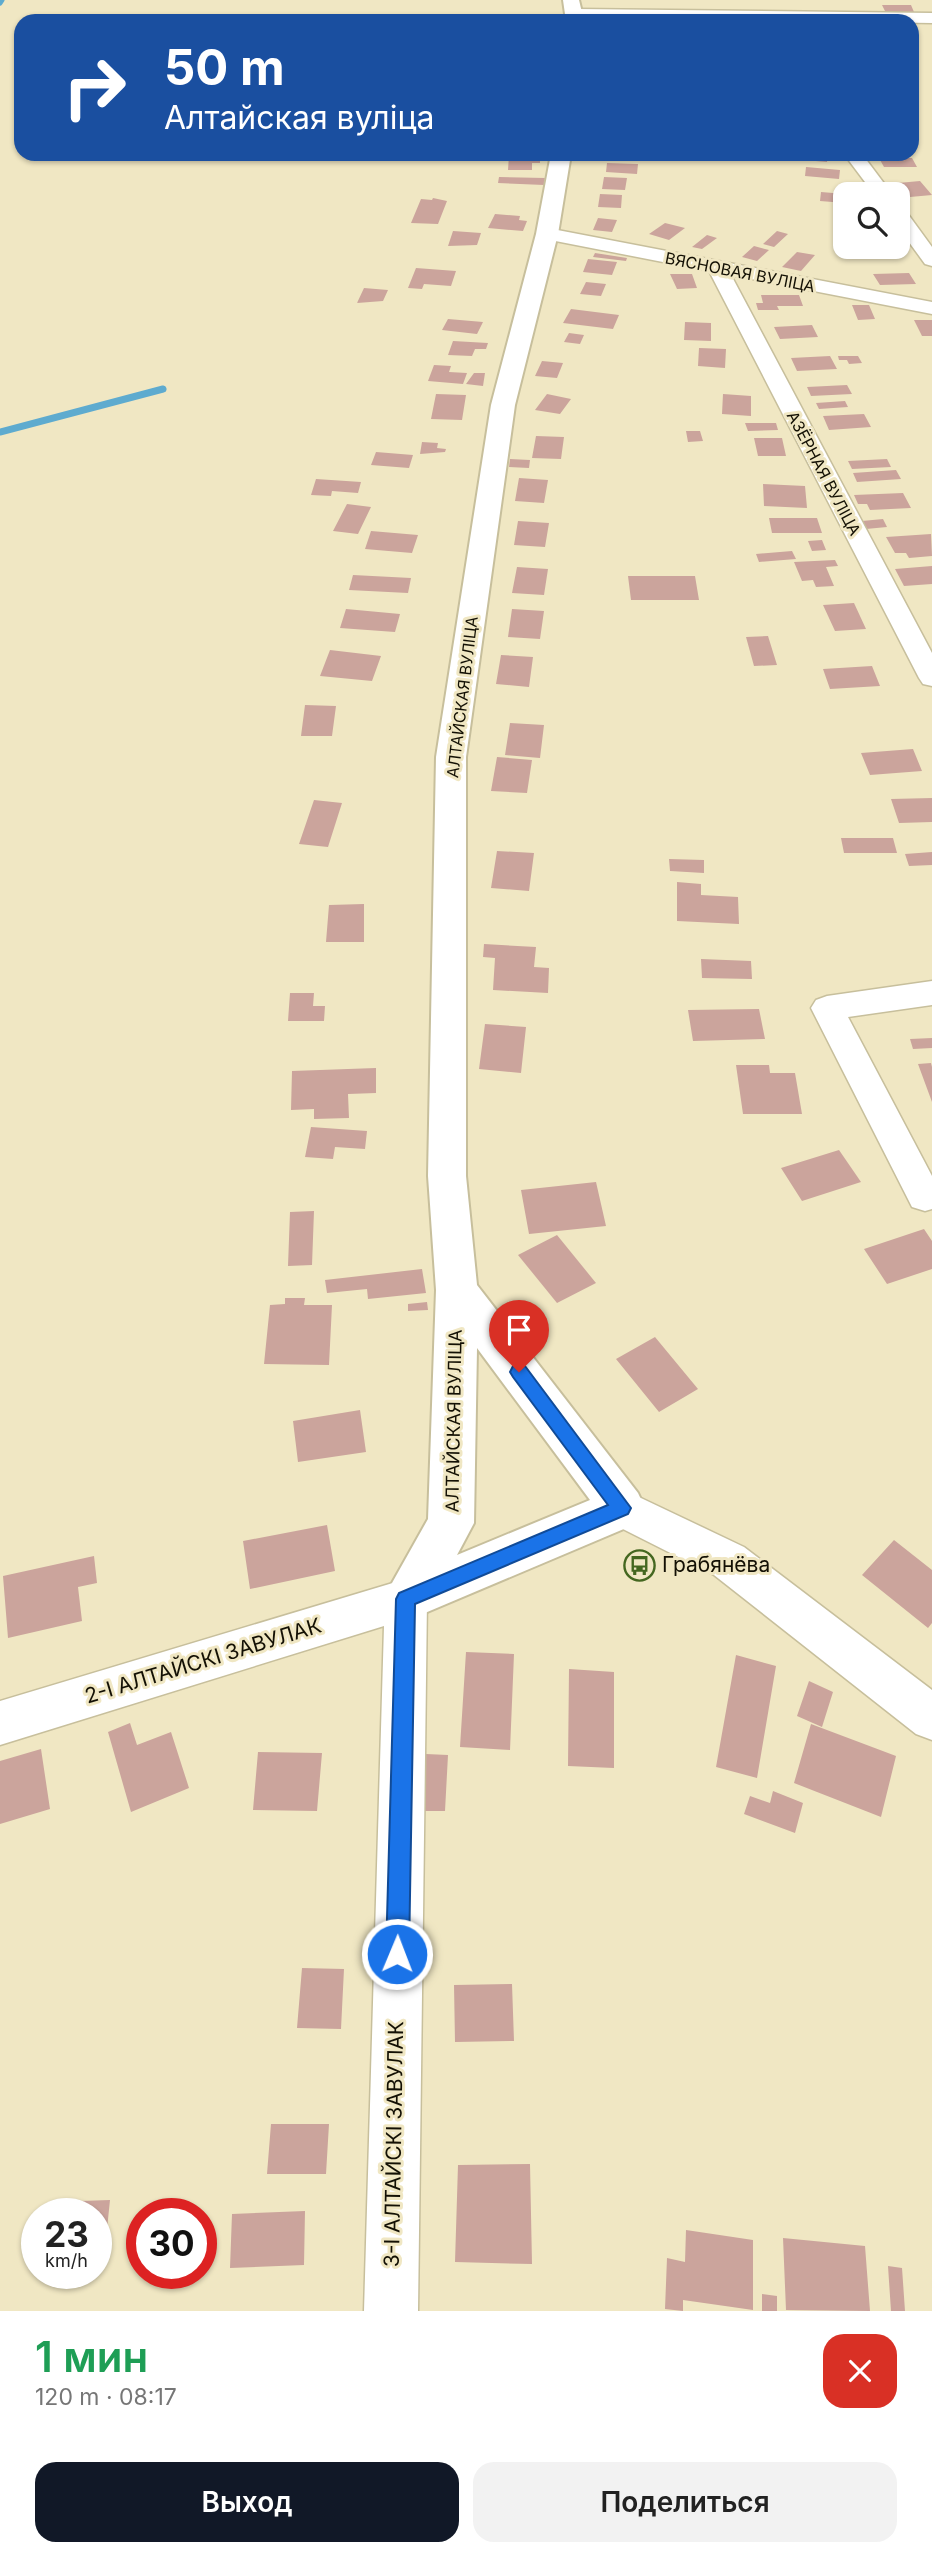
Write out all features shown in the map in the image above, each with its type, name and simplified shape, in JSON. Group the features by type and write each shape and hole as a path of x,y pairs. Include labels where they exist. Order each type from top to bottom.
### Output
{"main road":[{"name":"АЛТАЙСКАЯ ВУЛІЦА","path":"405,1599 451,1523 457,1290 447,1176 451,757 503,405 547,234 560,161"},
{"name":"АЛТАЙСКАЯ ВУЛІЦА","path":"457,1290 622,1508"},
{"path":"405,1599 622,1508"}],"street":[{"path":"737,0 748,14"},
{"path":"921,0 932,17"},
{"path":"574,12 625,14"},
{"path":"858,161 874,182"},
{"path":"910,230 932,260"},
{"name":"ВЯСНОВАЯ ВУЛІЦА","path":"547,234 932,308"},
{"name":"АЗЁРНАЯ ВУЛІЦА","path":"717,268 932,678"},
{"path":"925,1197 827,1008 932,993"},
{"name":"АЛТАЙСКАЯ ВУЛІЦА","path":"622,1508 729,1561 932,1718"},
{"name":"2-І АЛТАЙСКІ ЗАВУЛАК","path":"0,1723 405,1599"},
{"name":"3-І АЛТАЙСКІ ЗАВУЛАК","path":"391,2311 405,1599"}],"building":[{"path":"882,5 911,5 914,12 898,14 885,11"},
{"path":"509,161 540,161 532,163 532,170 508,170"},
{"path":"881,161 914,161 917,167 884,167"},
{"path":"607,163 638,164 637,174 606,172"},
{"path":"806,167 840,170 839,179 805,176"},
{"path":"499,177 545,178 544,185 498,183"},
{"path":"604,177 627,178 625,190 602,189"},
{"path":"920,181 932,195 910,197 909,182"},
{"path":"821,192 833,193 833,202 820,201"},
{"path":"600,194 622,195 621,208 598,207"},
{"path":"421,199 447,201 438,224 411,223"},
{"path":"495,214 520,216 519,220 527,221 523,231 488,228"},
{"path":"598,218 617,220 612,232 593,230"},
{"path":"665,223 685,228 669,240 649,234"},
{"path":"453,231 481,233 477,245 448,246"},
{"path":"777,231 788,234 774,247 763,244"},
{"path":"707,235 717,238 702,249 692,247"},
{"path":"754,246 769,250 757,261 742,257"},
{"path":"797,252 815,255 801,271 782,267"},
{"path":"595,253 627,258 626,261 593,257"},
{"path":"588,259 617,262 612,275 583,272"},
{"path":"416,268 456,271 451,286 424,284 422,289 408,288"},
{"path":"909,273 916,284 880,285 873,274"},
{"path":"670,274 692,274 697,288 677,289"},
{"path":"586,282 606,284 601,296 580,294"},
{"path":"364,288 388,290 383,301 357,303"},
{"path":"761,295 799,295 803,306 777,306 779,310 758,310 756,303 763,303"},
{"path":"852,305 869,305 875,319 858,320"},
{"path":"571,309 619,315 613,329 563,323"},
{"path":"448,319 483,322 477,334 442,330"},
{"path":"914,320 932,320 932,336 922,336"},
{"path":"685,322 711,323 711,341 684,340"},
{"path":"812,325 818,337 780,339 774,327"},
{"path":"569,333 584,335 580,344 564,342"},
{"path":"453,341 488,343 486,349 475,349 472,356 448,355"},
{"path":"699,348 726,349 725,368 698,366"},
{"path":"830,356 837,369 797,371 791,358"},
{"path":"838,356 858,356 862,363 849,364 847,360 839,360"},
{"path":"542,361 563,363 557,378 535,376"},
{"path":"434,365 451,366 449,372 467,373 463,384 428,381"},
{"path":"474,373 485,373 483,386 466,384"},
{"path":"847,385 852,394 811,396 807,387"},
{"path":"436,394 466,395 462,420 431,419"},
{"path":"547,394 571,399 560,414 535,410"},
{"path":"723,394 751,396 751,416 722,414"},
{"path":"845,401 848,407 819,409 816,403"},
{"path":"864,414 871,427 829,430 823,416"},
{"path":"745,423 776,423 778,430 748,431"},
{"path":"686,431 700,431 703,441 688,442"},
{"path":"536,436 564,437 561,459 532,458"},
{"path":"754,438 782,438 786,456 758,456"},
{"path":"422,442 438,443 437,448 446,449 445,452 420,454"},
{"path":"376,452 413,455 409,468 371,465"},
{"path":"510,459 530,460 529,468 509,467"},
{"path":"887,459 891,467 852,469 848,461"},
{"path":"896,470 901,479 857,482 853,473"},
{"path":"519,478 548,480 544,503 515,501"},
{"path":"316,479 361,482 358,493 332,491 331,496 311,495"},
{"path":"763,484 805,486 807,508 764,506"},
{"path":"903,493 911,508 870,510 867,504 858,504 854,495"},
{"path":"347,504 371,507 358,534 333,531"},
{"path":"769,518 817,518 822,533 772,533"},
{"path":"883,519 887,527 866,529 862,521"},
{"path":"518,521 549,523 545,547 514,545"},
{"path":"371,531 418,535 412,553 365,549"},
{"path":"931,534 932,556 909,558 906,553 895,553 886,537"},
{"path":"822,540 826,550 812,551 808,541"},
{"path":"792,551 796,559 759,562 756,554"},
{"path":"835,560 838,566 826,567 834,586 816,587 813,580 802,581 794,562"},
{"path":"932,566 932,584 904,586 895,569"},
{"path":"517,567 548,569 544,595 512,593"},
{"path":"353,575 411,578 408,593 349,590"},
{"path":"628,576 695,576 699,600 631,600"},
{"path":"854,603 866,629 835,631 823,605"},
{"path":"346,609 400,614 395,632 340,628"},
{"path":"512,609 544,611 540,639 508,637"},
{"path":"768,636 777,665 754,666 746,637"},
{"path":"330,650 381,656 372,681 320,676"},
{"path":"501,655 533,657 529,687 496,684"},
{"path":"872,666 880,686 830,689 823,669"},
{"path":"305,705 336,706 332,736 301,736"},
{"path":"510,723 544,725 540,758 505,755"},
{"path":"913,749 922,771 870,775 861,753"},
{"path":"497,757 532,760 527,793 491,791"},
{"path":"932,798 932,822 899,823 891,799"},
{"path":"314,800 342,803 328,847 299,844"},
{"path":"841,838 893,838 897,853 844,853"},
{"path":"497,851 534,853 529,891 491,888"},
{"path":"932,852 932,865 909,866 905,854"},
{"path":"669,859 704,860 704,873 670,871"},
{"path":"677,882 701,884 701,895 738,897 739,924 677,921"},
{"path":"364,904 364,942 326,942 329,905"},
{"path":"484,944 536,947 534,967 549,968 548,993 493,990 495,958 483,957"},
{"path":"701,959 751,961 752,979 702,978"},
{"path":"290,993 314,993 313,1006 325,1006 324,1021 288,1021"},
{"path":"759,1009 765,1039 693,1041 688,1010"},
{"path":"485,1024 526,1027 521,1073 479,1069"},
{"path":"932,1038 932,1048 913,1049 910,1039"},
{"path":"931,1063 932,1067 932,1102 918,1064"},
{"path":"736,1065 769,1065 770,1073 795,1073 802,1114 743,1114"},
{"path":"376,1068 376,1093 348,1094 349,1118 314,1119 314,1109 291,1110 292,1071"},
{"path":"311,1127 367,1131 365,1149 335,1147 333,1159 305,1157"},
{"path":"839,1150 861,1182 802,1201 781,1168"},
{"path":"596,1182 606,1226 529,1234 521,1190"},
{"path":"314,1211 312,1265 288,1266 290,1212"},
{"path":"924,1229 932,1241 932,1269 887,1284 864,1249"},
{"path":"557,1235 596,1283 557,1303 518,1255"},
{"path":"422,1269 426,1293 368,1299 367,1289 327,1293 325,1280"},
{"path":"285,1298 305,1298 304,1305 332,1305 329,1365 264,1364 270,1305 285,1304"},
{"path":"427,1302 428,1310 408,1311 408,1304"},
{"path":"655,1337 698,1389 659,1412 616,1359"},
{"path":"360,1410 366,1452 298,1462 293,1421"},
{"path":"327,1525 335,1571 250,1589 243,1541"},
{"path":"894,1540 932,1570 932,1623 928,1628 862,1575"},
{"path":"94,1556 97,1583 78,1587 82,1621 8,1638 3,1576"},
{"path":"466,1652 514,1654 510,1750 460,1747"},
{"path":"736,1655 776,1666 757,1778 716,1767"},
{"path":"569,1669 614,1672 614,1768 568,1766"},
{"path":"809,1681 833,1692 822,1727 797,1716"},
{"path":"130,1723 137,1745 171,1732 189,1788 131,1812 108,1732"},
{"path":"811,1724 896,1756 881,1817 794,1783"},
{"path":"41,1749 50,1809 0,1824 0,1761"},
{"path":"258,1752 322,1753 317,1811 253,1810"},
{"path":"426,1754 448,1755 445,1811 424,1811"},
{"path":"773,1791 803,1803 795,1833 744,1814 750,1796 770,1803"},
{"path":"302,1968 344,1969 341,2029 297,2028"},
{"path":"512,1984 514,2041 455,2042 454,1985"},
{"path":"271,2124 329,2124 326,2174 267,2174"},
{"path":"530,2164 532,2264 455,2262 458,2165"},
{"path":"305,2211 304,2265 230,2268 232,2214"},
{"path":"686,2230 753,2240 753,2310 683,2300 683,2311 665,2309 667,2258 685,2262"},
{"path":"783,2238 865,2246 870,2311 786,2310"},
{"path":"888,2266 902,2268 905,2311 891,2311"},
{"path":"762,2294 777,2296 777,2311 762,2311"}],"waterway":[{"path":"0,432 163,389"}],"place":[{"name":"Грабянёва","path":"639,1565"}],"route":[{"path":"397,1954 405,1599 622,1508 519,1372"}]}
